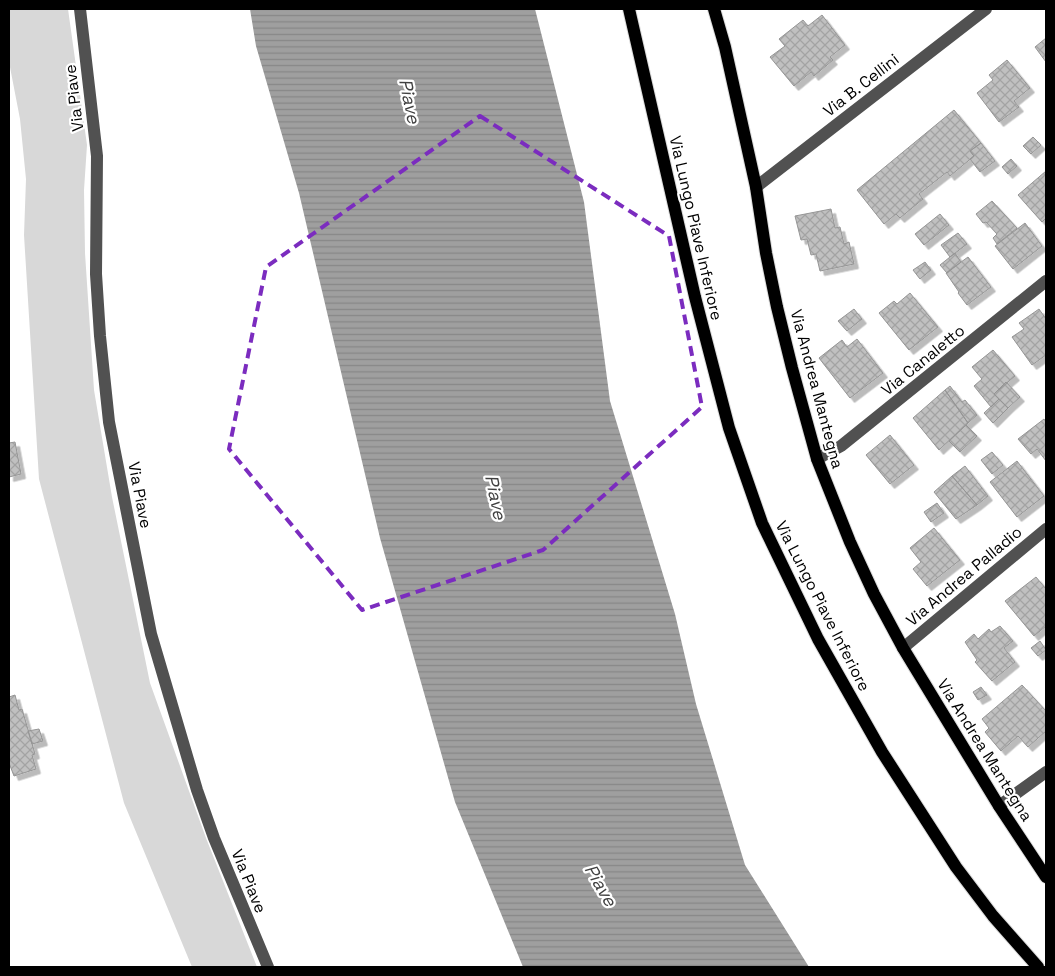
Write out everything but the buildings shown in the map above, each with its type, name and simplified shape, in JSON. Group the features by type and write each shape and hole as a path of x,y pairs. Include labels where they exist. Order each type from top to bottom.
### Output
{"main road":[{"name":"Via Lungo Piave Inferiore","path":"629,9 695,297 726,419 743,473 762,523 818,639 882,752 956,867 993,916 1038,967"},
{"name":"Via Andrea Mantegna","path":"714,9 725,47 756,187 766,253 778,307 816,459 850,542 902,648 1046,877"},
{"path":"723,9 725,47"}],"street":[{"name":"Via Piave","path":"80,9 97,156 96,274 100,336 111,432 151,634 186,753 214,838 268,967"},
{"name":"Via B. Cellini","path":"756,187 986,9"},
{"name":"Via Canaletto","path":"816,459 841,446 1046,281"},
{"name":"Via Andrea Palladio","path":"902,648 1046,529"},
{"path":"1000,806 1046,772"}],"highlighted area":[{"path":"480,116 669,236 702,407 543,550 362,610 229,449 266,267"}],"shaded area":[{"path":"9,9 68,9 87,145 84,190 85,253 94,390 112,497 150,683 206,838 257,967 192,967 124,803 39,479 24,235 26,179 20,119 9,62"}],"water":[{"name":"Piave","path":"250,9 535,9 584,202 610,401 675,614 696,704 745,865 809,967 523,967 455,802 380,538 299,193 256,46"}]}
